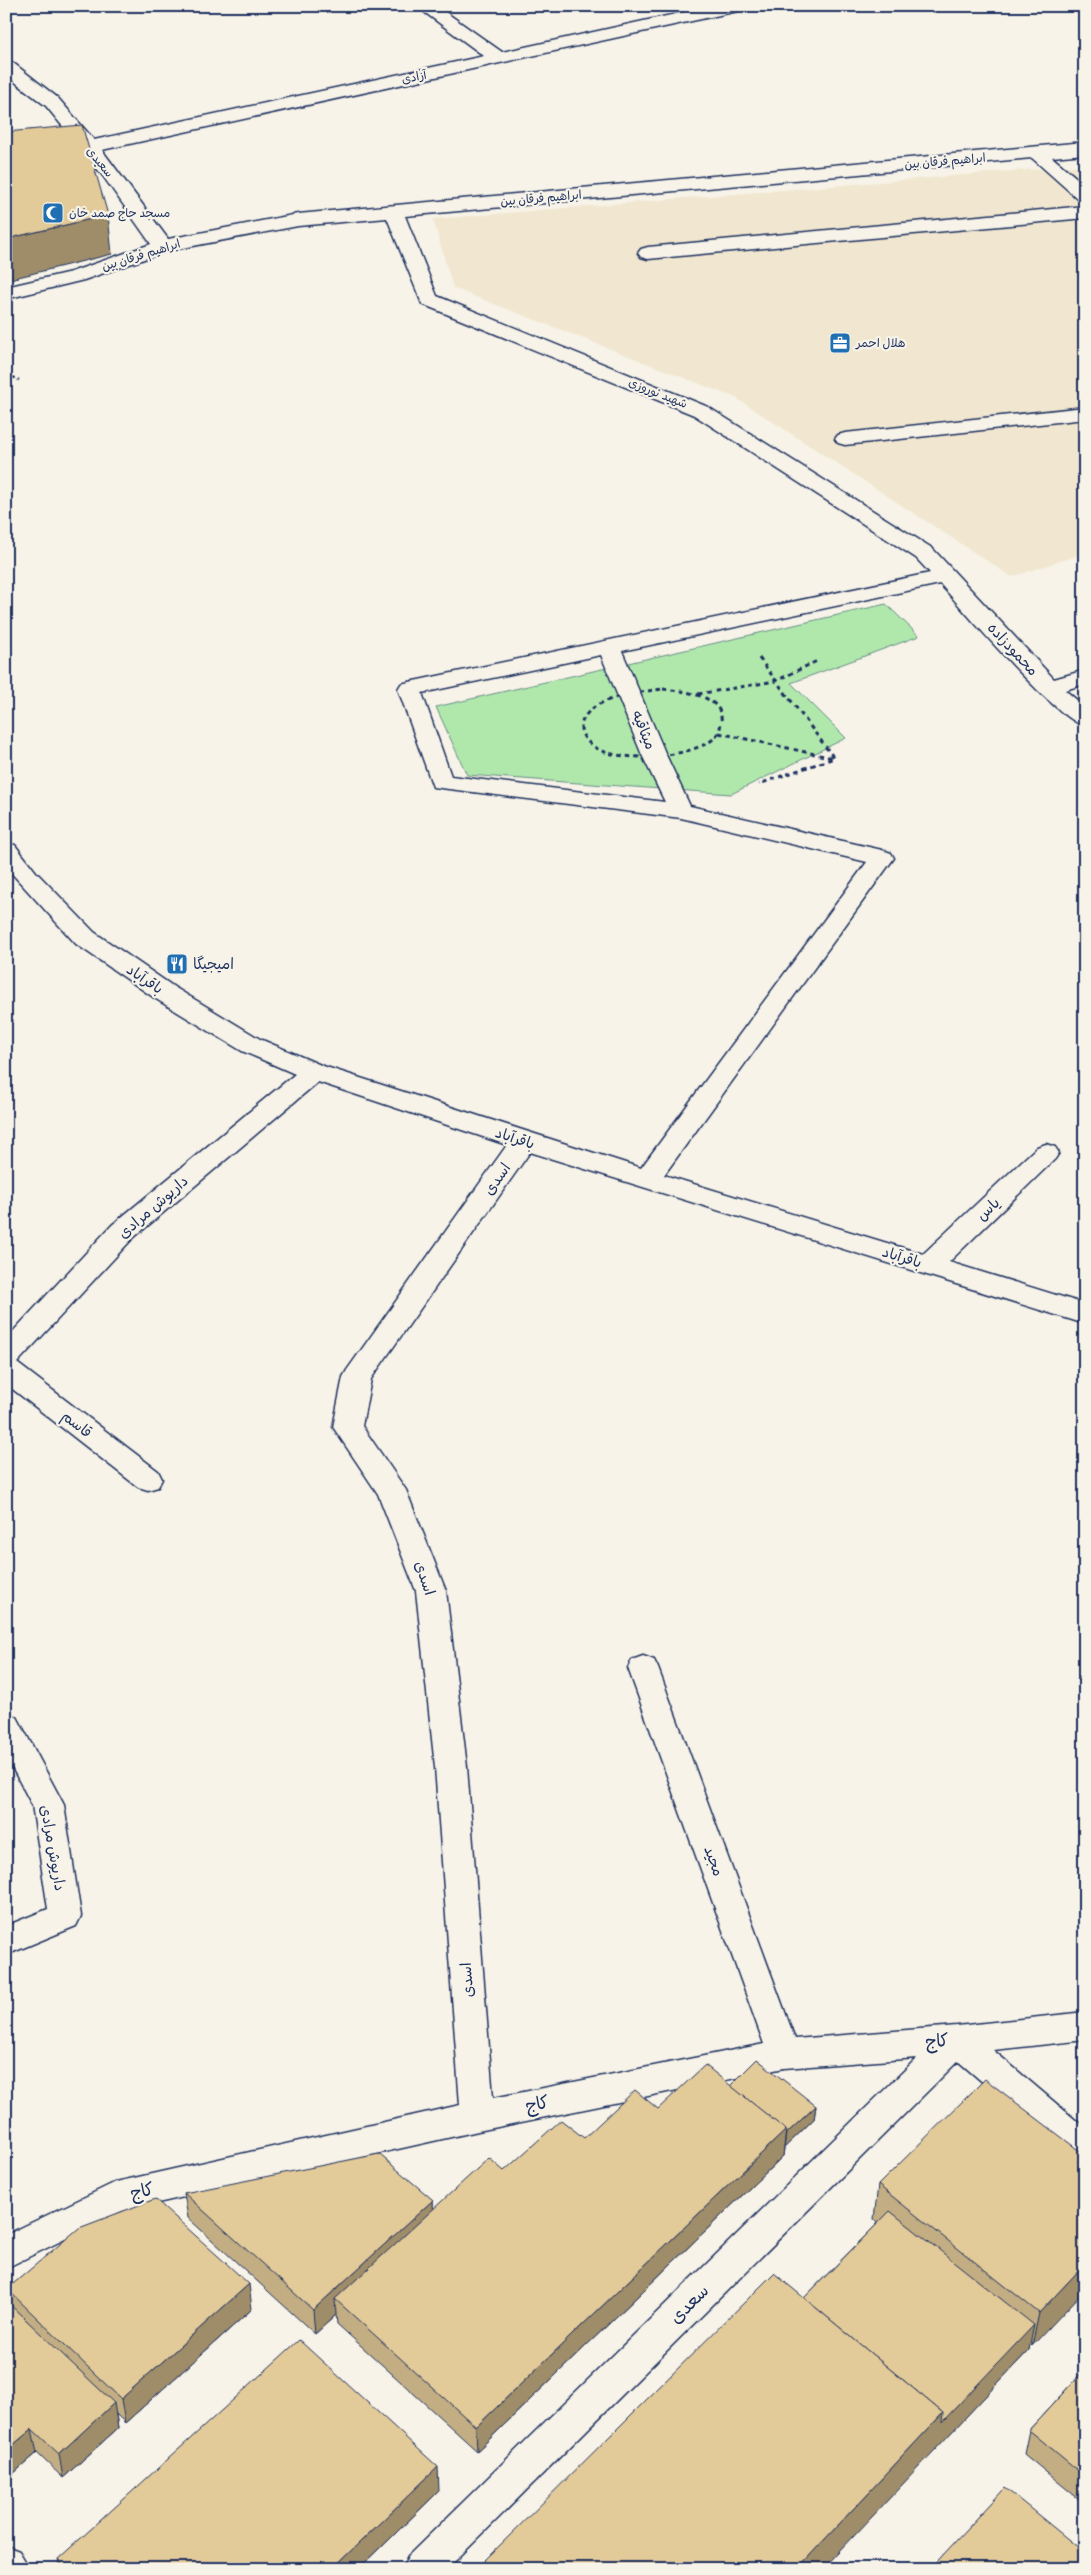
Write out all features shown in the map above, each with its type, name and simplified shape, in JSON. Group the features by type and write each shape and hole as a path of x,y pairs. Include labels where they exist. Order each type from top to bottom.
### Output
{"street":[{"path":"425,6 499,58"},
{"name":"آزادی","path":"89,147 738,6"},
{"name":"سعیدی","path":"6,66 52,102 89,147 163,246"},
{"name":"ابراهیم فرقان بین","path":"6,294 77,276 163,246 298,220 1085,148"},
{"path":"1037,153 1085,195"},
{"name":"شهید نوروزی","path":"394,212 429,300 701,411 924,552 946,576"},
{"path":"648,253 1085,212"},
{"path":"844,440 1085,414"},
{"path":"647,1179 882,858 681,811 441,782 409,689 946,576"},
{"name":"محمودزاده","path":"946,576 1049,688 1085,719"},
{"name":"میثاقیه","path":"609,647 654,755 681,811"},
{"path":"1049,688 1085,676"},
{"name":"باقرآباد","path":"6,850 27,876 85,938 165,993 251,1044 314,1072 524,1141 1085,1314"},
{"name":"داریوش مرادی","path":"6,1357 122,1232 314,1072"},
{"name":"اسدی","path":"478,2116 451,1768 431,1591 391,1490 347,1427 357,1377 524,1141"},
{"name":"یاس","path":"929,1265 1046,1153"},
{"name":"قاسم","path":"6,1369 148,1479"},
{"name":"مجید","path":"643,1668 784,2054"},
{"name":"داریوش مرادی","path":"6,1726 48,1805 64,1916 6,1941"},
{"name":"کاج","path":"6,2252 116,2197 478,2116 784,2054 957,2040 1085,2026"},
{"path":"957,2040 1085,2148"},
{"name":"سعدی","path":"421,2569 957,2040"},
{"path":"6,2564 11,2569"}],"path":[{"path":"6,374 19,380"},
{"path":"731,621 834,758"},
{"path":"697,694 776,681 819,660"},
{"path":"719,733 834,758"},
{"path":"681,811 834,758"}],"shaded area":[{"name":"هلال احمر","path":"1085,165 1085,553 1012,577 736,398 453,288 433,219"}],"green space":[{"path":"886,604 919,636 791,683 846,738 731,794 467,775 436,707"}],"building":[{"path":"82,125 108,215 6,239 6,132"},
{"path":"757,2059 816,2106 786,2134 786,2130 730,2086"},
{"path":"705,2065 786,2130 476,2427 335,2299 489,2158 504,2171 561,2120 584,2138 635,2090 658,2109"},
{"path":"985,2079 1085,2155 1085,2264 1039,2313 878,2185"},
{"path":"379,2154 433,2200 313,2310 184,2193"},
{"path":"155,2199 249,2284 121,2399 7,2289 79,2228"},
{"path":"890,2211 1034,2325 942,2422 943,2413 804,2298"},
{"path":"774,2273 943,2413 797,2569 476,2569"},
{"path":"6,2301 114,2403 59,2454 32,2429 6,2451"},
{"path":"299,2340 438,2467 332,2569 67,2569 58,2559"},
{"path":"1085,2369 1085,2476 1029,2430"},
{"path":"1005,2488 1085,2553 1085,2569 930,2569"}],"place":[{"name":"مسجد حاج صمد خان","path":"53,213"},
{"name":"هلال احمر","path":"840,343"},
{"name":"امیجیگا","path":"177,964"}]}
